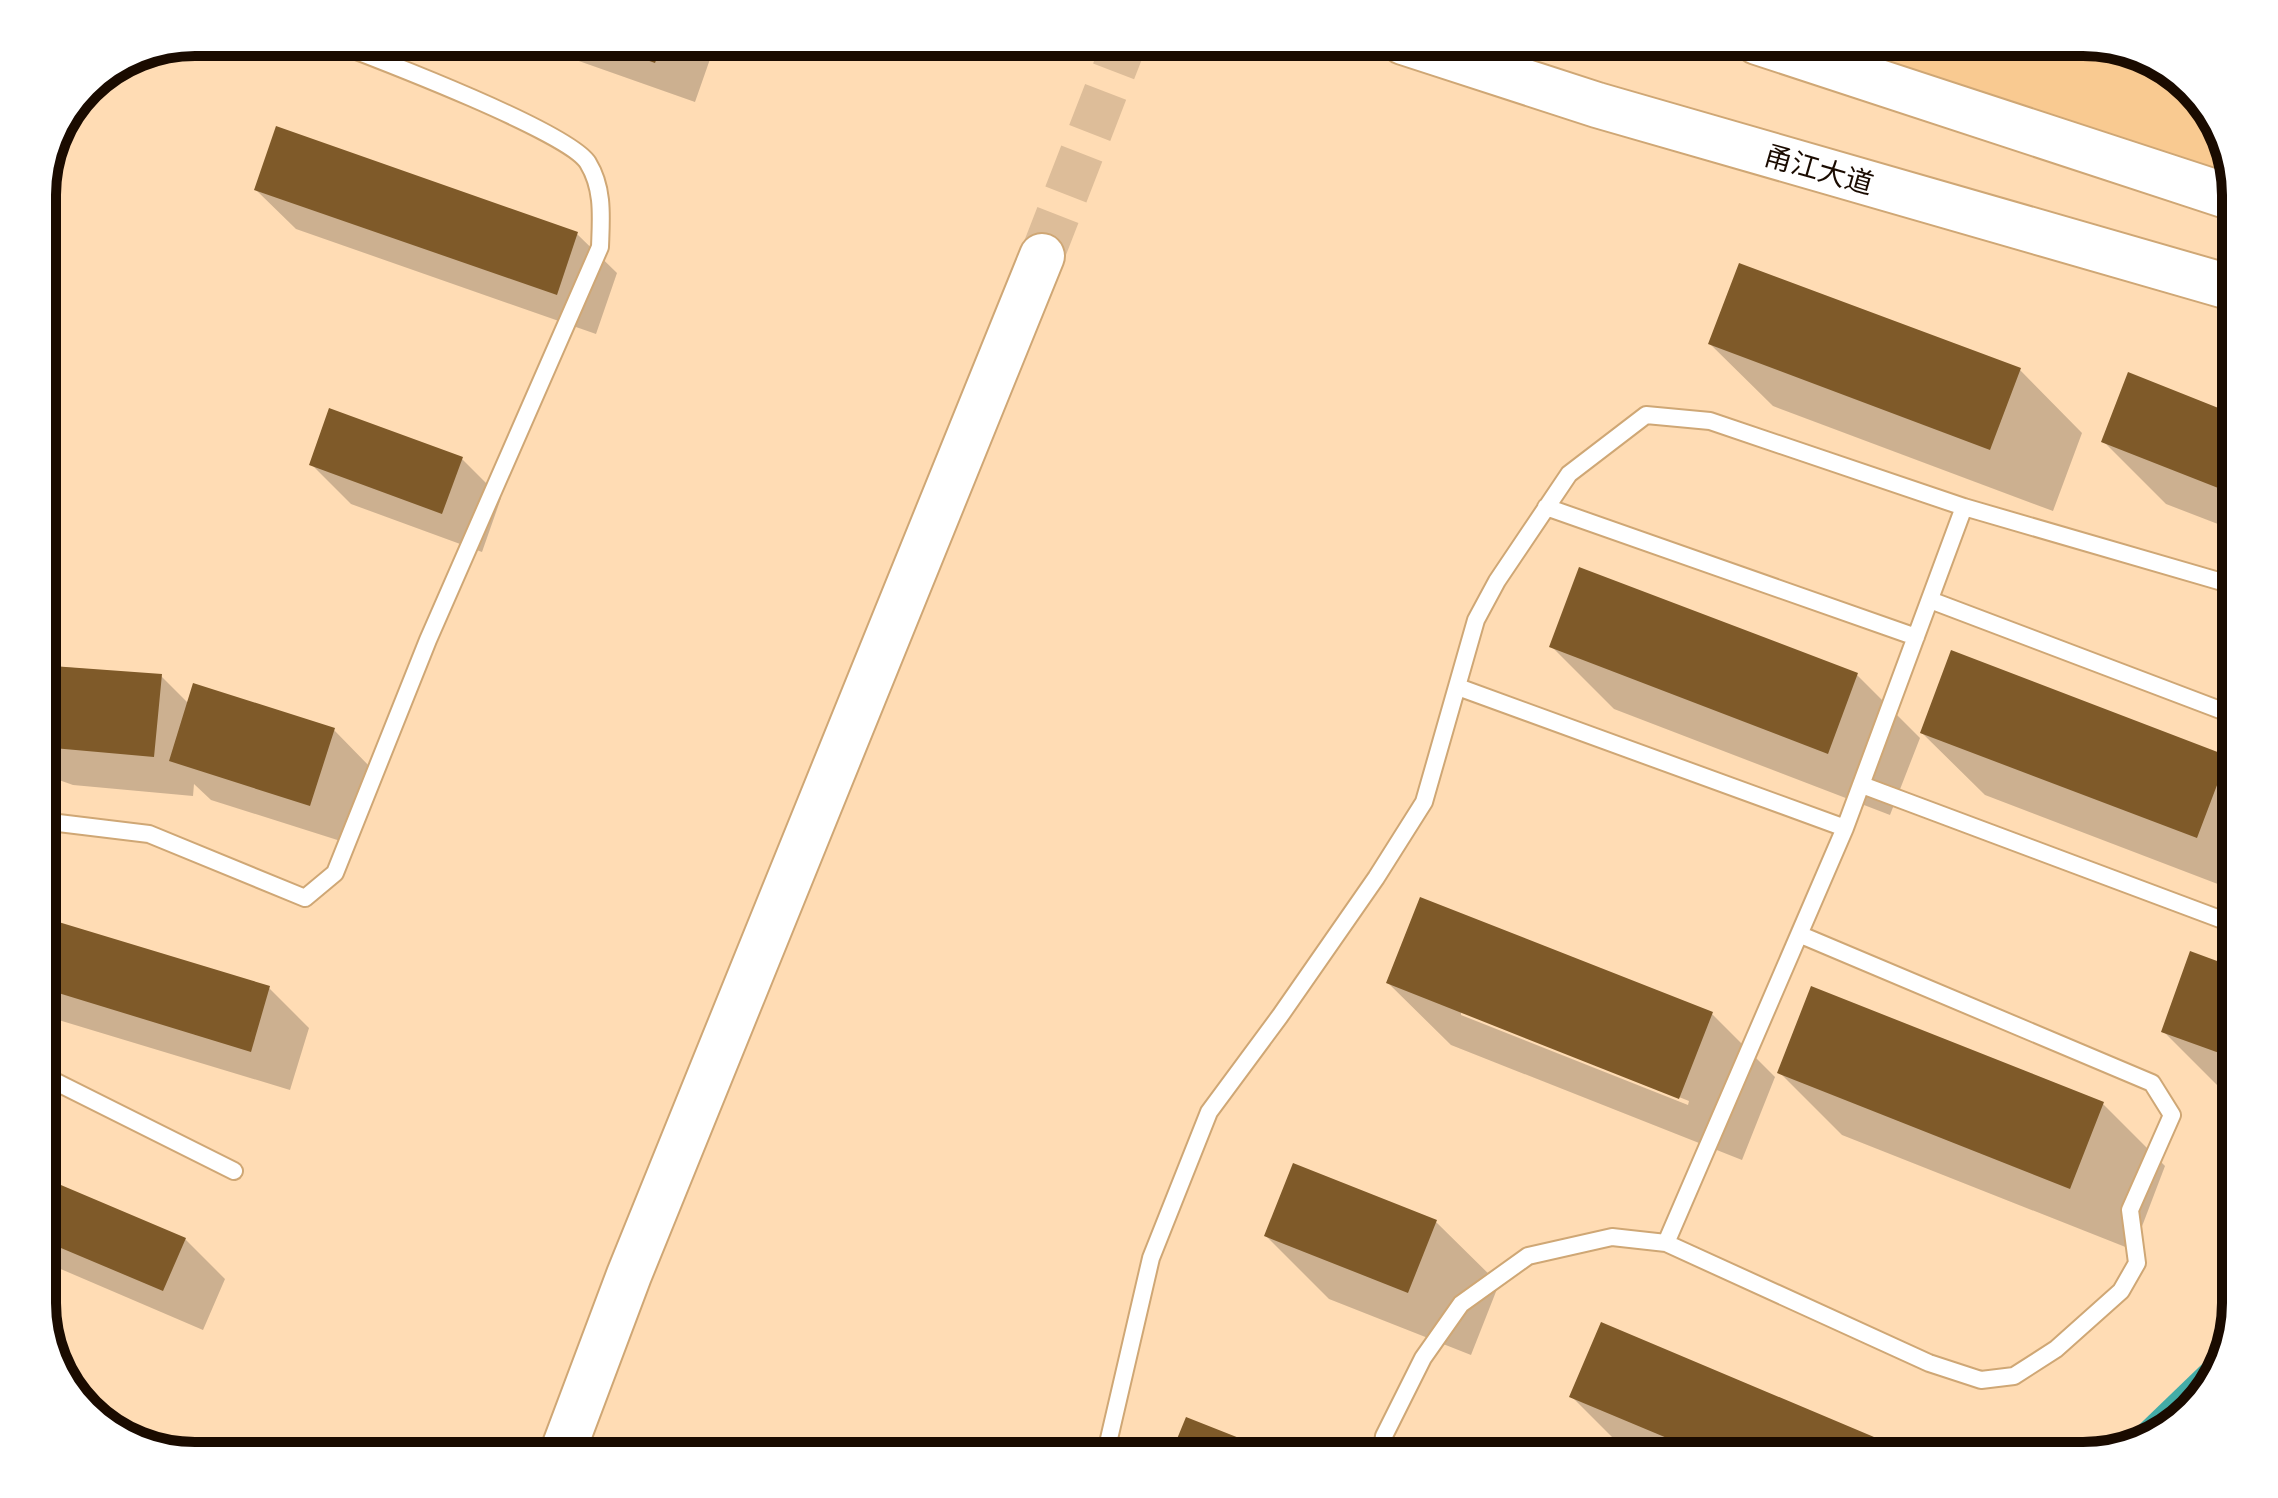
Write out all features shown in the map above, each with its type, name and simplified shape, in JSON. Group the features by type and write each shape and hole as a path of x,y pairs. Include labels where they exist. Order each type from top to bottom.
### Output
{"main road":[{"name":"甬江大道","path":"1446,56 1597,105 2222,285"},
{"path":"1800,56 2222,194"},
{"path":"566,1442 641,1245 1042,256"}],"lane":[{"path":"56,823 149,834 305,898 335,873 428,640 600,247 602,201 587,161 546,132 371,56"},
{"path":"1108,1442 1151,1258 1209,1112 1358,904 1424,802 1476,620 1497,581 1569,474 1646,415 1710,421 1964,507 2222,582"},
{"path":"1546,507 1916,637"},
{"path":"1666,1243 1845,828 1964,507"},
{"path":"1930,600 2222,711"},
{"path":"1458,687 1845,828"},
{"path":"1862,785 2222,920"},
{"path":"1383,1442 1423,1358 1461,1304 1528,1256 1612,1237 1666,1243 1929,1363 1981,1380 2014,1376 2056,1349 2121,1291 2137,1263 2130,1210 2172,1115 2152,1083 1801,935"},
{"path":"56,1082 234,1171"}],"shaded area":[{"path":"1866,56 2083,56 2128,63 2160,79 2188,103 2203,125 2219,170"}],"water":[{"path":"2211,1355 2199,1380 2175,1408 2129,1435"}],"building":[{"path":"635,56 658,56 655,63"},
{"path":"276,126 578,232 557,295 254,190"},
{"path":"1739,263 2021,368 1990,450 1708,344"},
{"path":"2128,372 2222,409 2222,490 2101,442"},
{"path":"329,408 463,457 442,514 309,465"},
{"path":"1579,567 1858,673 1828,754 1549,647"},
{"path":"1951,650 2222,754 2222,772 2197,838 1920,733"},
{"path":"56,666 162,674 154,757 56,748"},
{"path":"193,683 335,728 310,806 169,761"},
{"path":"1420,897 1713,1012 1679,1099 1386,983"},
{"path":"56,921 270,986 251,1052 56,992"},
{"path":"2190,951 2222,963 2222,1054 2161,1032"},
{"path":"1811,986 2104,1102 2070,1189 1777,1073"},
{"path":"1293,1163 1437,1220 1408,1293 1264,1236"},
{"path":"56,1183 186,1238 163,1291 56,1246"},
{"path":"1601,1322 1874,1437 1872,1442 1677,1442 1569,1397"},
{"path":"1186,1417 1249,1442 1176,1442"}],"tunnel":[{"path":"1042,256 1120,56"}]}
